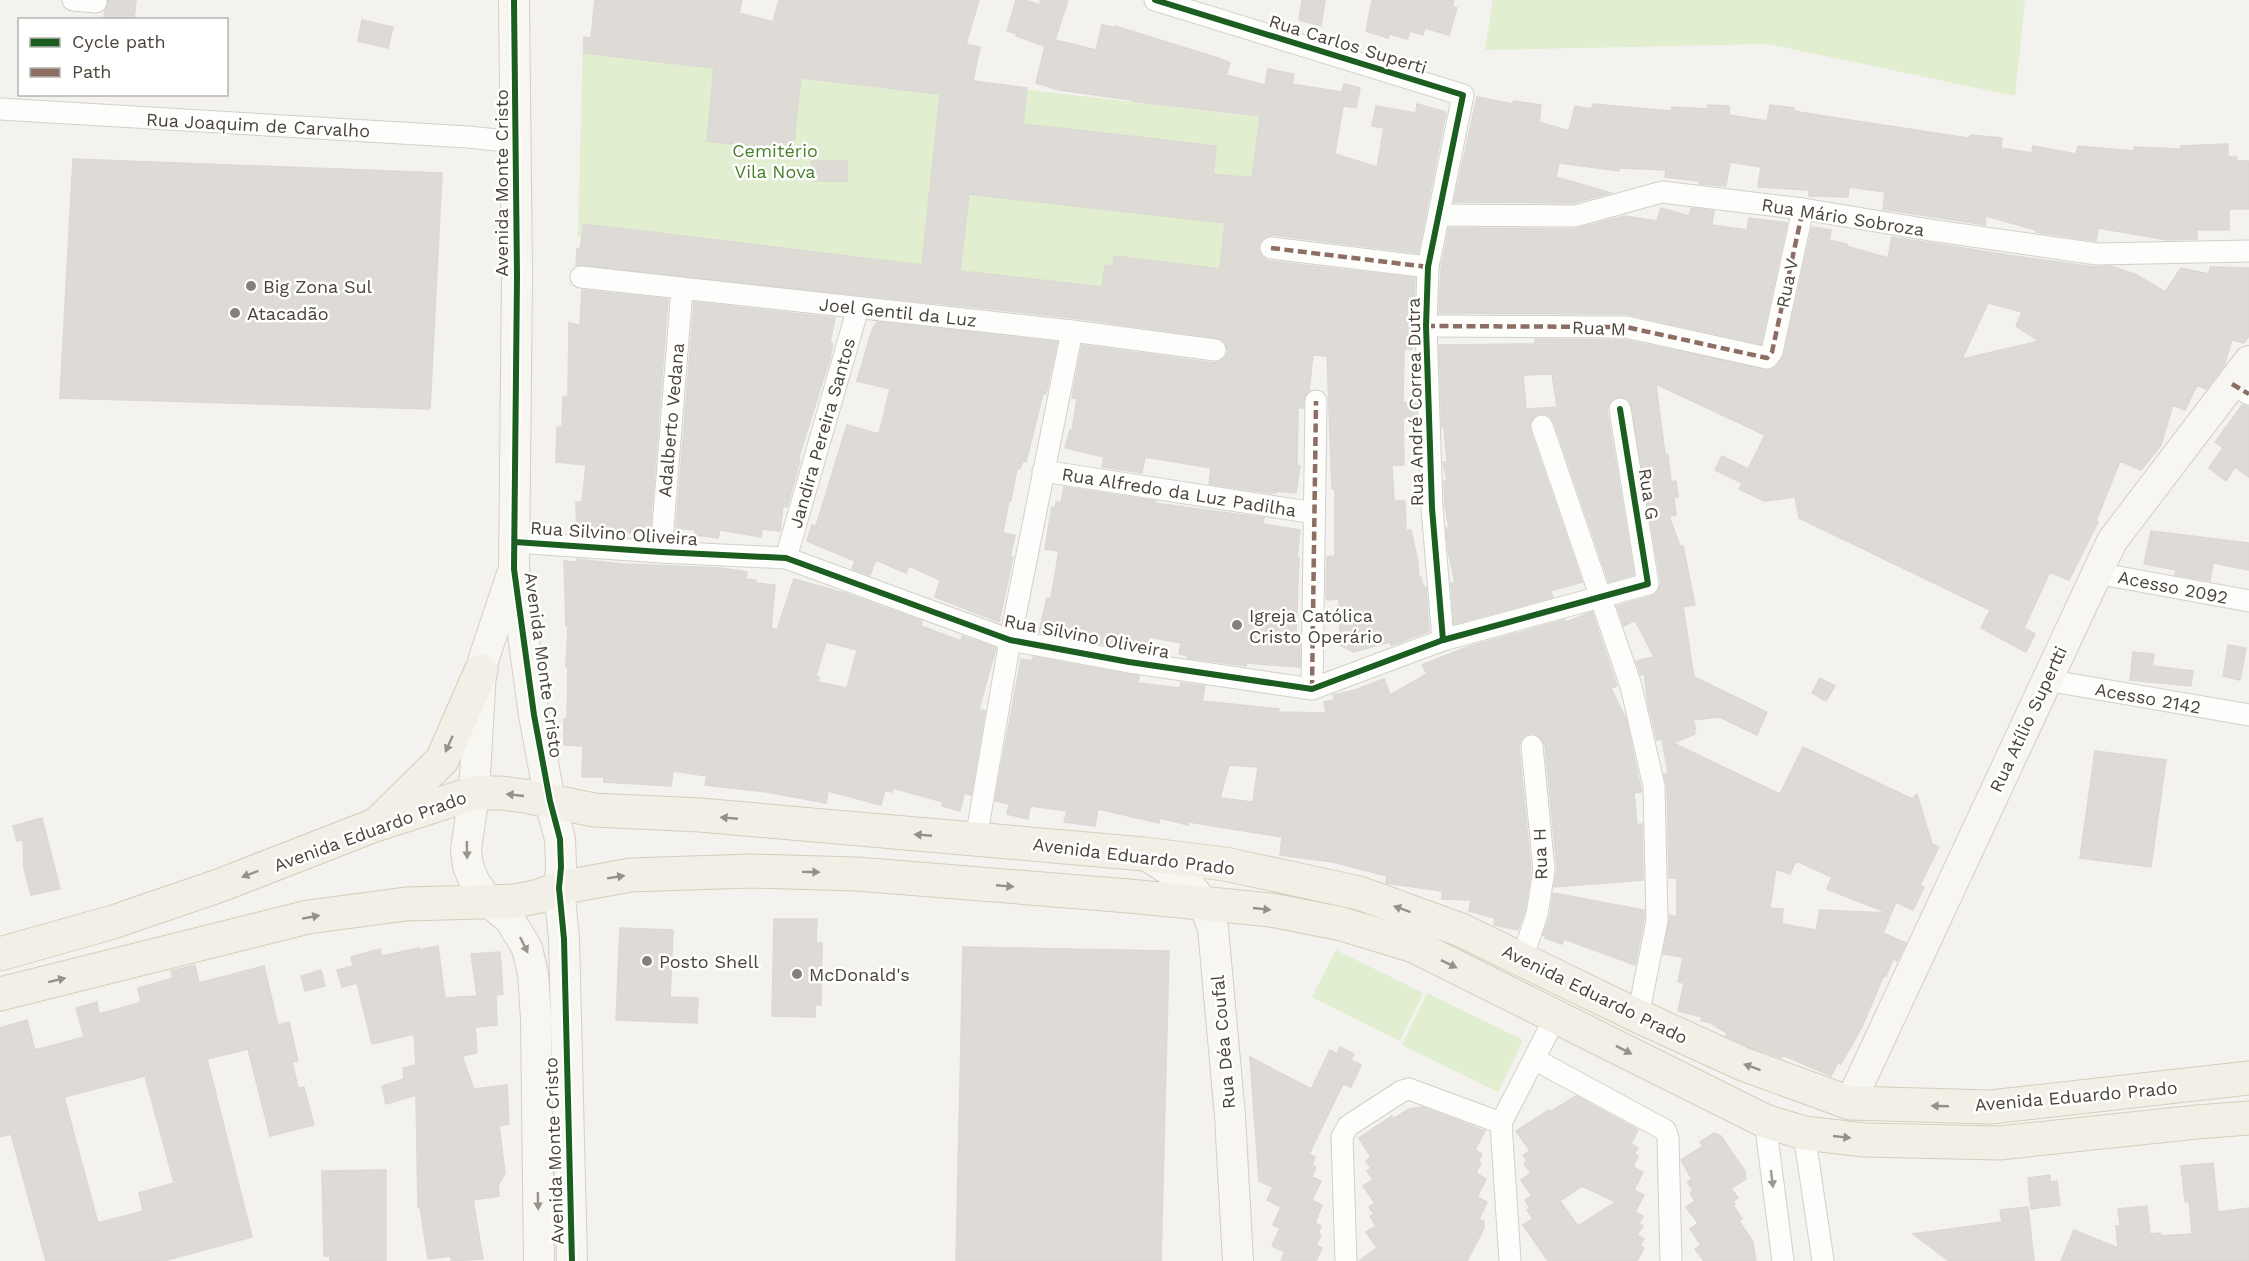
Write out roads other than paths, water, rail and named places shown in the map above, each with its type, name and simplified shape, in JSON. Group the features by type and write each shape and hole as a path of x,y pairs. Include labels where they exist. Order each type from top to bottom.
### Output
{"main road":[{"name":"Avenida Monte Cristo","path":"514,0 515,555 534,715 550,801 560,839 559,888 564,939 572,1261"},
{"name":"Rua Atílio Supertti","path":"1850,1103 2112,541 2243,380"},
{"name":"Avenida Monte Cristo","path":"515,555 481,671 474,794 465,849 472,875 488,901 510,920 527,948 533,974 536,1018 539,1261"},
{"path":"375,825 442,760 481,671"},
{"name":"Avenida Eduardo Prado","path":"0,954 113,922 221,885 375,825 474,794 501,793 594,810 700,815 1144,854 1225,864 1359,893 1461,930 1743,1064 1850,1103 1990,1107 2249,1078"},
{"name":"Rua Déa Coufal","path":"1144,854 1181,878 1193,889 1204,904 1213,928 1230,1116 1238,1261"},
{"name":"Avenida Eduardo Prado","path":"0,994 308,917 406,904 516,901 540,896 559,888 631,875 750,871 817,872 1129,896 1271,910 1342,924 1414,946 1765,1121 1804,1133 1865,1140 1999,1143 2249,1118"}],"street":[{"path":"73,0 95,7"},
{"name":"Rua Carlos Superti","path":"1155,0 1462,95"},
{"name":"Rua André Correa Dutra","path":"1443,640 1432,508 1426,326 1428,267 1462,95"},
{"name":"Rua Joaquim de Carvalho","path":"0,109 468,137 516,142"},
{"name":"Rua Mário Sobroza","path":"1439,214 1575,216 1662,192 1803,209 2097,254 2249,251"},
{"name":"Rua V","path":"1769,357 1772,352 1803,209"},
{"path":"1271,248 1428,267"},
{"name":"Joel Gentil da Luz","path":"581,277 1072,331 1215,350"},
{"name":"Adalberto Vedana","path":"661,552 682,289"},
{"name":"Jandira Pereira Santos","path":"786,558 858,308"},
{"name":"Rua M","path":"1426,326 1626,327 1769,357"},
{"path":"976,839 1010,640 1072,331"},
{"path":"1312,689 1316,401"},
{"name":"Rua G","path":"1620,409 1648,584"},
{"path":"1542,426 1631,686 1654,786 1657,921 1638,1016"},
{"name":"Rua Alfredo da Luz Padilha","path":"1043,471 1315,513"},
{"name":"Rua Silvino Oliveira","path":"515,555 661,552 786,558 1010,640 1129,662 1312,689 1443,640 1648,584"},
{"name":"Acesso 2092","path":"2096,573 2249,601"},
{"name":"Acesso 2142","path":"2046,680 2249,715"},
{"name":"Rua H","path":"1522,959 1537,914 1545,870 1532,746"},
{"path":"1510,1261 1501,1123 1556,1016"},
{"path":"1537,1054 1665,1130 1668,1138 1671,1261"},
{"path":"1346,1261 1342,1137 1348,1126 1402,1091 1409,1089 1501,1123"},
{"path":"1765,1121 1783,1261"},
{"path":"1804,1133 1823,1261"}],"place":[{"name":"Big Zona Sul","path":"251,286"},
{"name":"Atacadão","path":"235,313"},
{"name":"Igreja Católica Cristo Operário","path":"1237,625"},
{"name":"Posto Shell","path":"647,961"},
{"name":"McDonald's","path":"797,974"}],"park label":[{"name":"Cemitério Vila Nova","path":"775,160"}]}
